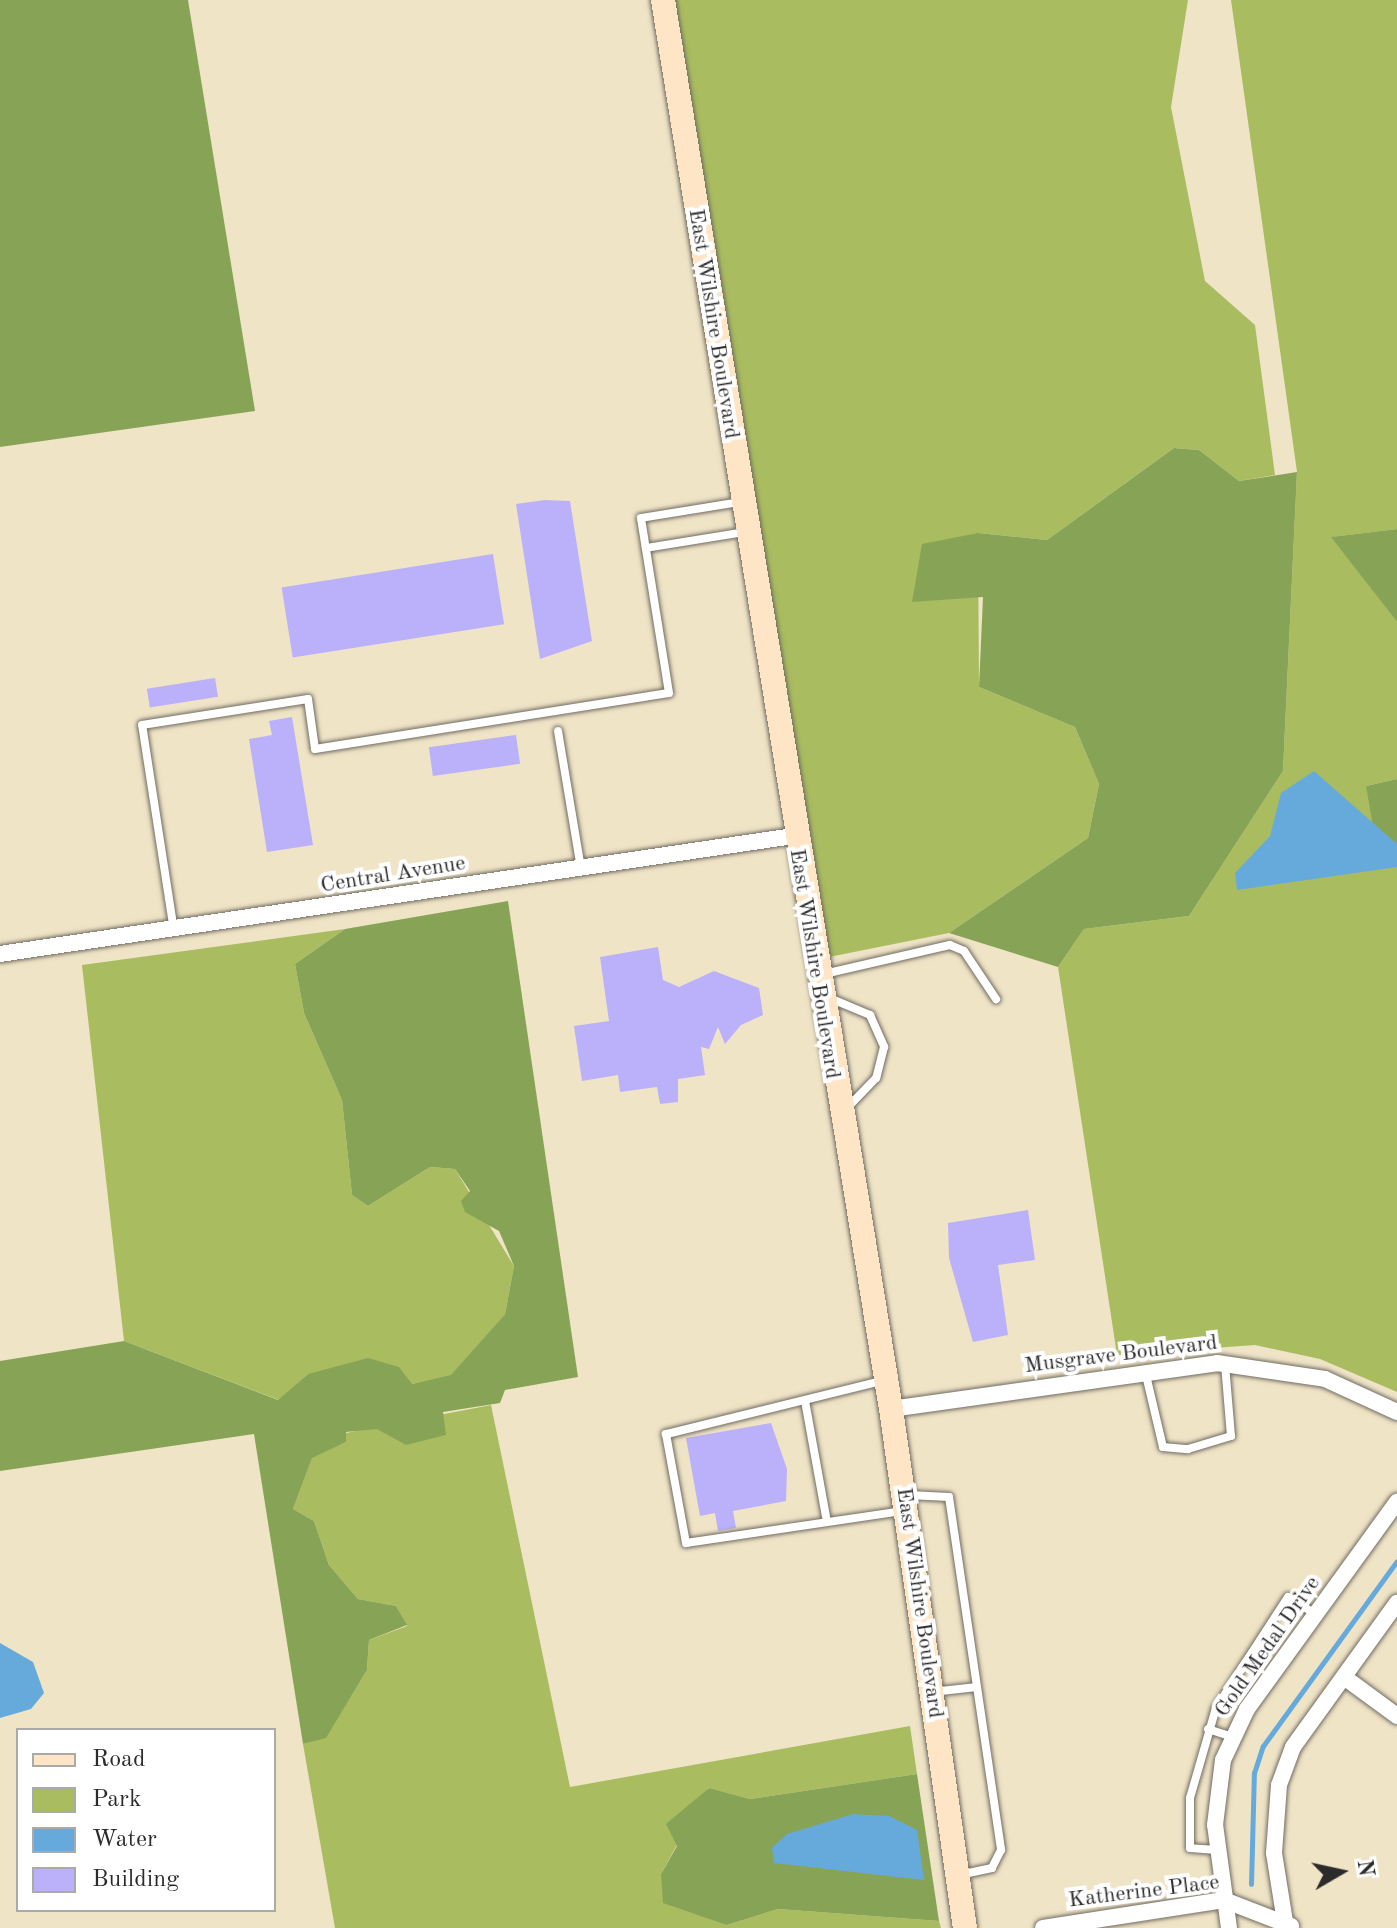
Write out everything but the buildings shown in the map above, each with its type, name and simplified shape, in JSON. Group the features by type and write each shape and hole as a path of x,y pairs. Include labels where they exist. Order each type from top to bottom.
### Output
{"street":[{"name":"East Wilshire Boulevard","path":"663,0 838,1115 891,1409 965,1928"},
{"name":"Central Avenue","path":"0,954 174,932 793,836"},
{"name":"Musgrave Boulevard","path":"891,1409 1145,1370 1224,1363 1325,1379 1397,1412"},
{"name":"Gold Medal Drive","path":"1229,1928 1217,1850 1217,1792 1233,1737 1397,1502"},
{"path":"1288,1926 1274,1853 1279,1785 1293,1747 1397,1603"},
{"path":"1344,1677 1397,1716"},
{"name":"Katherine Place","path":"1043,1928 1224,1900 1288,1926"}],"lane":[{"path":"174,932 142,725 308,699 315,749 669,693 641,518 741,501"},
{"path":"646,548 745,532"},
{"path":"558,731 581,869"},
{"path":"817,985 950,945 964,951 996,999"},
{"path":"817,985 870,1015 884,1047 876,1078 838,1115"},
{"path":"1145,1370 1163,1447 1188,1449 1231,1436 1224,1363"},
{"path":"885,1380 666,1434 686,1543 949,1497 1001,1850 992,1868 958,1875"},
{"path":"805,1401 826,1517"},
{"path":"1217,1850 1190,1848 1190,1798 1208,1729 1235,1674 1288,1597 1316,1614"},
{"path":"932,1692 977,1687"},
{"path":"1208,1729 1233,1737"}],"green space":[{"path":"0,0 188,0 255,411 0,447"},
{"path":"673,0 1188,0 1171,107 1205,281 1255,325 1275,475 1239,481 1199,450 1174,448 1047,540 978,533 979,687 1075,727 1099,784 1088,838 949,933 829,957"},
{"path":"1231,0 1397,0 1397,529 1332,537 1397,622 1397,779 1366,786 1397,858 1397,1392 1320,1359 1255,1345 1117,1355 1058,967 1084,929 1189,916 1283,771 1297,472"},
{"path":"1174,448 1199,450 1239,481 1297,472 1283,771 1189,916 1084,929 1058,967 949,933 1088,838 1099,784 1075,727 979,687 983,597 912,602 922,544 978,533 1047,540"},
{"path":"1397,529 1397,622 1331,537"},
{"path":"1397,779 1397,858 1376,844 1366,786"},
{"path":"508,901 578,1377 505,1390 500,1403 443,1412 446,1435 406,1445 377,1429 346,1432 346,1442 312,1458 293,1509 314,1521 329,1565 358,1599 396,1606 407,1625 369,1640 367,1670 326,1738 303,1744 254,1434 0,1471 0,1361 124,1341 278,1400 308,1374 368,1358 399,1367 412,1384 451,1375 505,1314 514,1266 499,1231 465,1212 461,1201 470,1191 455,1169 430,1167 368,1206 352,1195 342,1100 304,1013 295,964 345,929"},
{"path":"345,929 295,964 304,1013 342,1100 352,1195 368,1206 430,1167 455,1169 514,1266 505,1314 451,1376 412,1384 308,1374 279,1400 124,1341 82,965"},
{"path":"491,1405 570,1787 910,1726 917,1774 750,1799 708,1788 661,1874 727,1925 778,1909 939,1921 941,1928 335,1928 303,1744 326,1737 367,1670 369,1640 407,1626 396,1606 358,1599 329,1565 314,1521 293,1509 312,1457 346,1442 346,1433"},
{"path":"917,1774 939,1921 778,1909 727,1925 663,1903 661,1874 677,1846 666,1824 709,1788 750,1799"}],"water":[{"path":"1314,771 1397,844 1397,867 1237,890 1235,873 1270,836 1281,793"},
{"path":"0,1643 33,1662 44,1693 31,1709 0,1718"},
{"path":"853,1814 889,1816 917,1830 924,1880 774,1863 772,1848 787,1834"}],"waterway":[{"path":"1251,1884 1254,1773 1263,1746 1397,1561"}]}
